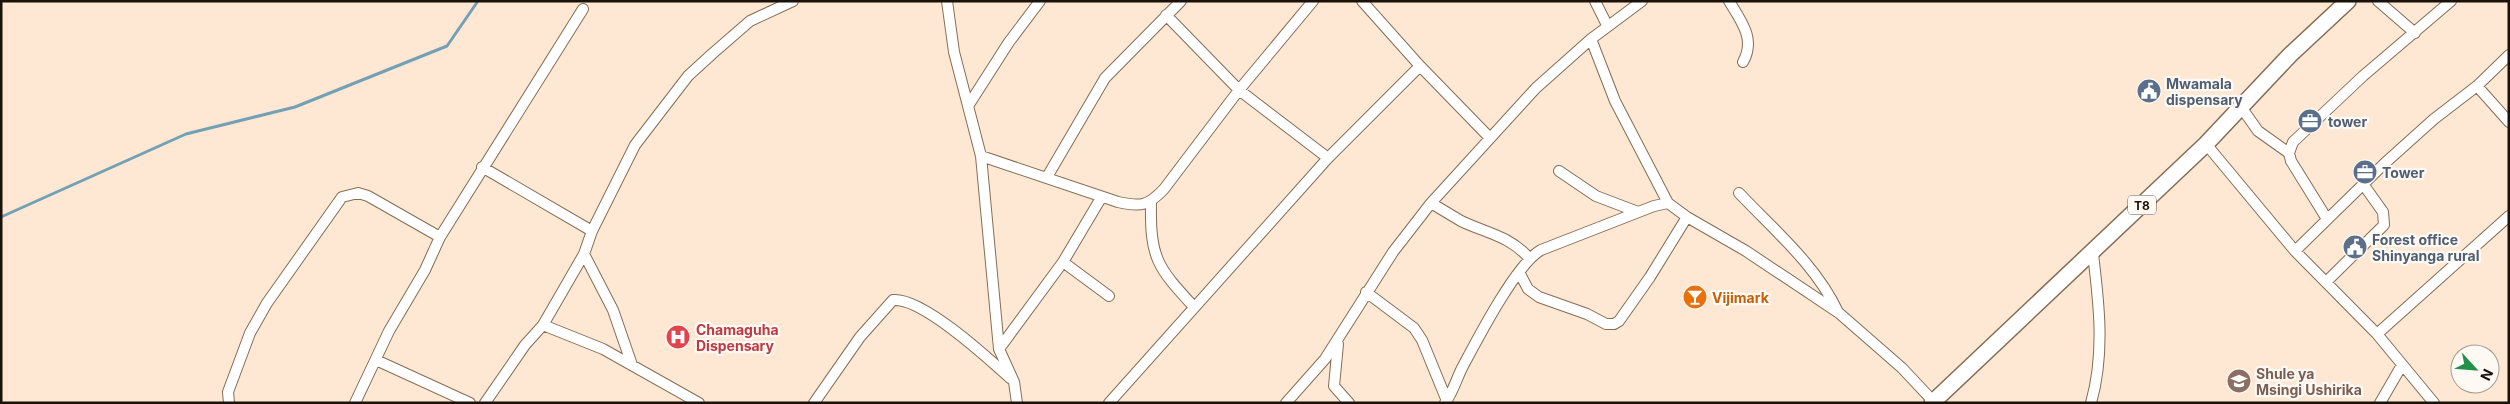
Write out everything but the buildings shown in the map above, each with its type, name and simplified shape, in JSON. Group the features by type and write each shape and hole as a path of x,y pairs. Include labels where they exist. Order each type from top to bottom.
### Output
{"highway":[{"name":"T8","path":"1932,402 2092,254 2206,144 2290,55 2348,1"}],"street":[{"path":"485,403 525,345 543,325 584,254 592,231 635,145 688,76 750,21 793,1"},
{"path":"946,1 954,52 980,156 999,349 1014,382 1018,403"},
{"path":"968,106 1009,42 1040,1"},
{"path":"1047,177 1105,78 1181,1"},
{"path":"980,156 1047,177 1101,198 1127,204 1151,202 1164,189 1239,90 1313,1"},
{"path":"1362,1 1420,66 1490,138"},
{"path":"1595,1 1608,26"},
{"path":"1286,403 1325,359 1393,252 1431,203 1536,88 1591,39 1642,1"},
{"path":"1728,1 1749,37 1748,53 1742,62"},
{"path":"2378,1 2415,34"},
{"path":"2327,218 2291,161 2289,154 2293,142 2327,109 2451,1"},
{"path":"355,403 389,331 425,270 440,237 583,9"},
{"path":"1166,15 1239,90 1328,158"},
{"path":"1591,39 1615,101 1668,203 1687,217 1746,251 1839,313 1902,368 1932,402"},
{"path":"2295,251 2363,184 2434,119 2477,86 2509,55"},
{"path":"1109,403 1328,158 1420,66"},
{"path":"2477,86 2509,122"},
{"path":"2241,107 2258,131 2289,154"},
{"path":"2206,144 2295,251 2377,334 2434,403"},
{"path":"482,168 592,231"},
{"path":"1559,171 1596,196 1638,212"},
{"path":"2326,282 2384,225 2383,212 2363,184"},
{"path":"229,403 230,386 250,333 267,303 342,197 358,192 368,196 440,237"},
{"path":"1738,193 1802,258 1828,290 1839,313"},
{"path":"999,349 1063,262 1101,198"},
{"path":"1151,202 1152,248 1165,274 1194,307"},
{"path":"1431,203 1462,221 1502,237 1521,248 1529,258"},
{"path":"1446,402 1462,369 1529,258 1541,250 1638,212 1668,203"},
{"path":"2377,334 2509,216"},
{"path":"1519,272 1528,290 1539,297 1588,314 1606,324 1614,324 1619,321 1650,277 1687,217"},
{"path":"584,254 613,310 632,365"},
{"path":"2091,403 2096,384 2100,350 2099,304 2092,254"},
{"path":"1063,262 1109,296"},
{"path":"1366,292 1414,328 1422,340 1446,402"},
{"path":"814,403 860,337 893,300 909,302 965,338 1014,382"},
{"path":"543,325 586,340 699,403"},
{"path":"1340,336 1336,356 1334,386 1349,403"},
{"path":"376,360 470,403"},
{"path":"2380,403 2402,365"}],"waterway":[{"path":"1,217 186,134 295,107 447,46 478,1"}],"place":[{"name":"Mwamala dispensary","path":"2149,91"},
{"name":"tower","path":"2310,121"},
{"name":"Tower","path":"2365,172"},
{"name":"Forest office Shinyanga rural","path":"2355,247"},
{"name":"Vijimark","path":"1695,297"},
{"name":"Chamaguha Dispensary","path":"678,337"},
{"name":"Shule ya Msingi Ushirika","path":"2239,381"}]}
